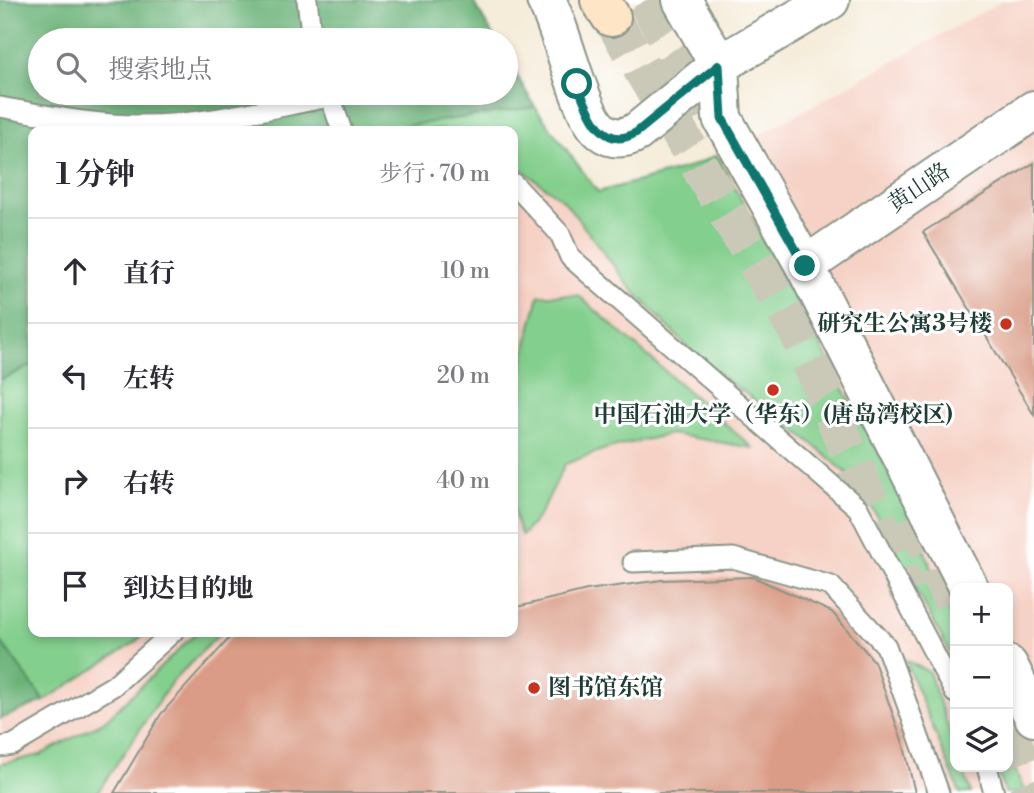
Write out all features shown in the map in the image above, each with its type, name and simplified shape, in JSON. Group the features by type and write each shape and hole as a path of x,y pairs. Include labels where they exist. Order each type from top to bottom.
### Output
{"street":[{"path":"546,0 555,15 577,84 595,126 612,137 622,138 637,132 719,65 830,0"},
{"path":"682,0 719,65 722,118 805,266 966,583"},
{"name":"黄山路","path":"805,266 1034,110"},
{"path":"1013,675 1034,717"}],"lane":[{"path":"307,0 310,28"},
{"path":"0,107 88,122 140,125 232,115 280,105"},
{"path":"333,105 340,126"},
{"path":"518,188 560,234 570,257 858,508 950,683"},
{"path":"633,562 733,558 831,586 886,646 939,793"},
{"path":"0,747 13,746 113,686 167,637"},
{"path":"988,772 994,793"}],"shaded area":[{"name":"中国石油大学（华东）(唐岛湾校区)","path":"0,0 472,0 489,28 28,28 28,105 518,105 518,78 535,107 598,192 687,168 738,147 1004,0 1034,0 1034,793 0,793"}],"green space":[{"path":"0,0 472,0 489,28 28,28 28,105 518,105 518,78 535,107 404,126 28,126 28,367 0,380"},
{"path":"535,107 598,192 687,168 717,155 902,496 950,613 950,653 860,485 807,439 699,359 630,287 564,201 518,167 518,126 402,126"},
{"path":"539,295 578,295 753,448 671,434 608,448 565,464 541,513 522,536 518,524 518,390"},
{"path":"28,367 28,637 140,637 44,701 0,640 0,380"},
{"path":"192,637 216,637 171,683 97,793 0,793 0,764 40,755 105,721"},
{"path":"0,640 44,701 0,719"},
{"path":"905,660 929,672 950,733 950,769"},
{"path":"1013,764 1025,793 1005,793 998,772 1013,772"},
{"path":"951,772 964,772 971,793 960,793"}],"building":[{"name":"研究生公寓3号楼","path":"1034,163 1034,415 923,232"},
{"name":"图书馆东馆","path":"753,577 832,612 874,661 904,746 915,793 114,793 161,714 230,637 518,637 518,607 587,590 662,580"}],"tunnel":[{"path":"646,0 709,112"},
{"path":"611,17 799,335 908,592"},
{"path":"913,515 950,598"},
{"path":"1013,742 1032,793"}],"place":[{"name":"研究生公寓3号楼","path":"1006,324"},
{"name":"中国石油大学（华东）(唐岛湾校区)","path":"773,390"},
{"name":"图书馆东馆","path":"534,688"}],"route":[{"path":"577,84 595,126 602,133 622,138 637,132 719,65 722,118 805,266"}]}
